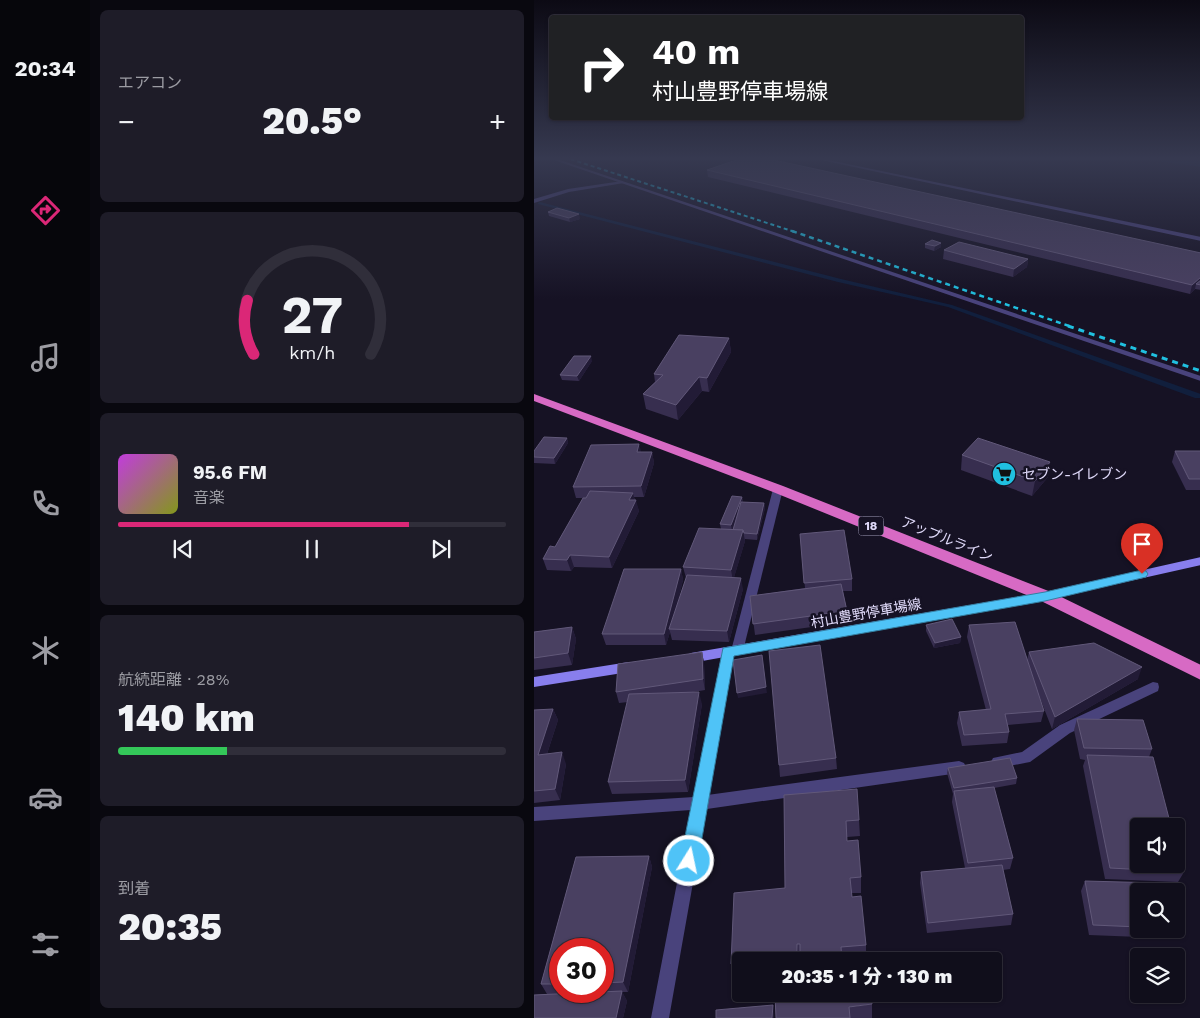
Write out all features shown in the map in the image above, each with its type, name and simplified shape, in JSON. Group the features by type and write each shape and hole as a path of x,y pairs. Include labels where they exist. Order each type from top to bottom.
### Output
{"highway":[{"name":"アップルライン","path":"534,397 778,489 1045,596 1200,673"}],"main road":[{"name":"村山豊野停車場線","path":"679,659 1045,596 1200,561"},
{"path":"534,682 640,665"}],"street":[{"path":"688,205 1200,379"},
{"path":"1036,205 1200,239"},
{"path":"660,1018 700,802 732,651 778,489"},
{"path":"534,814 700,802 1025,758 1065,729 1153,687"}],"building":[{"path":"853,205 978,205 1201,253 1201,277 1192,285"},
{"path":"557,208 579,214 569,218 548,212"},
{"path":"932,240 941,243 935,246 925,244"},
{"path":"959,242 1028,259 1014,269 944,250"},
{"path":"679,335 729,338 707,378 699,377 676,405 643,394 663,375 654,374"},
{"path":"574,356 591,356 577,376 560,375"},
{"path":"544,437 567,438 554,458 534,457 534,451"},
{"path":"978,438 1050,462 1035,481 962,455"},
{"path":"639,444 637,452 652,452 641,486 573,487 591,445"},
{"path":"1175,451 1201,451 1201,479 1189,479"},
{"path":"590,491 633,493 629,500 636,500 609,557 570,555 567,560 543,559 550,546 555,547 583,498 586,498"},
{"path":"732,496 742,497 731,525 720,524"},
{"path":"741,502 764,503 757,534 744,533 743,530 733,530"},
{"path":"699,528 743,530 731,570 683,567"},
{"path":"844,530 852,579 804,583 800,534"},
{"path":"624,569 681,569 664,634 602,634"},
{"path":"687,575 741,578 727,631 669,629"},
{"path":"841,584 847,611 753,624 750,596"},
{"path":"952,619 961,637 935,643 926,625"},
{"path":"1015,622 1044,711 1005,714 1009,732 964,735 959,712 991,709 969,625"},
{"path":"572,627 568,653 534,658 534,632"},
{"path":"1094,643 1142,667 1055,717 1029,652"},
{"path":"820,645 836,758 779,765 769,651"},
{"path":"702,652 703,679 616,692 618,664"},
{"path":"762,655 766,687 737,693 733,660"},
{"path":"699,692 685,780 608,782 629,694"},
{"path":"553,709 538,755 562,752 555,789 534,791 534,710"},
{"path":"1077,719 1143,720 1152,749 1084,748"},
{"path":"1087,755 1153,757 1169,818 1130,818 1130,869 1110,868"},
{"path":"1010,758 1017,778 954,788 948,768"},
{"path":"994,787 1013,858 968,863 954,791"},
{"path":"857,789 859,820 846,821 847,841 858,840 861,877 850,878 852,897 861,896 866,945 841,947 841,952 800,952 800,944 797,944 797,952 732,952 731,964 734,893 785,888 784,795"},
{"path":"649,856 623,982 614,982 614,938 554,938 576,857"},
{"path":"1002,865 1013,914 928,923 921,872"},
{"path":"1085,881 1159,883 1130,883 1130,927 1093,925"},
{"path":"549,955 549,984 541,984"},
{"path":"614,991 622,991 616,1018 534,1018 534,995 549,994 549,1003 614,1003"},
{"path":"775,1002 872,1002 872,1004 849,1007 850,1018 776,1018"},
{"path":"773,1005 772,1018 716,1018 716,1010"}],"waterway":[{"path":"546,205 840,281 950,306 1198,396"}],"railway":[{"path":"710,205 793,231"},
{"path":"793,231 1072,327"},
{"path":"1068,326 1201,371"}],"place":[{"name":"セブン-イレブン","path":"1004,474"}],"route":[{"path":"689,861 728,652 1045,596 1142,574"}]}
